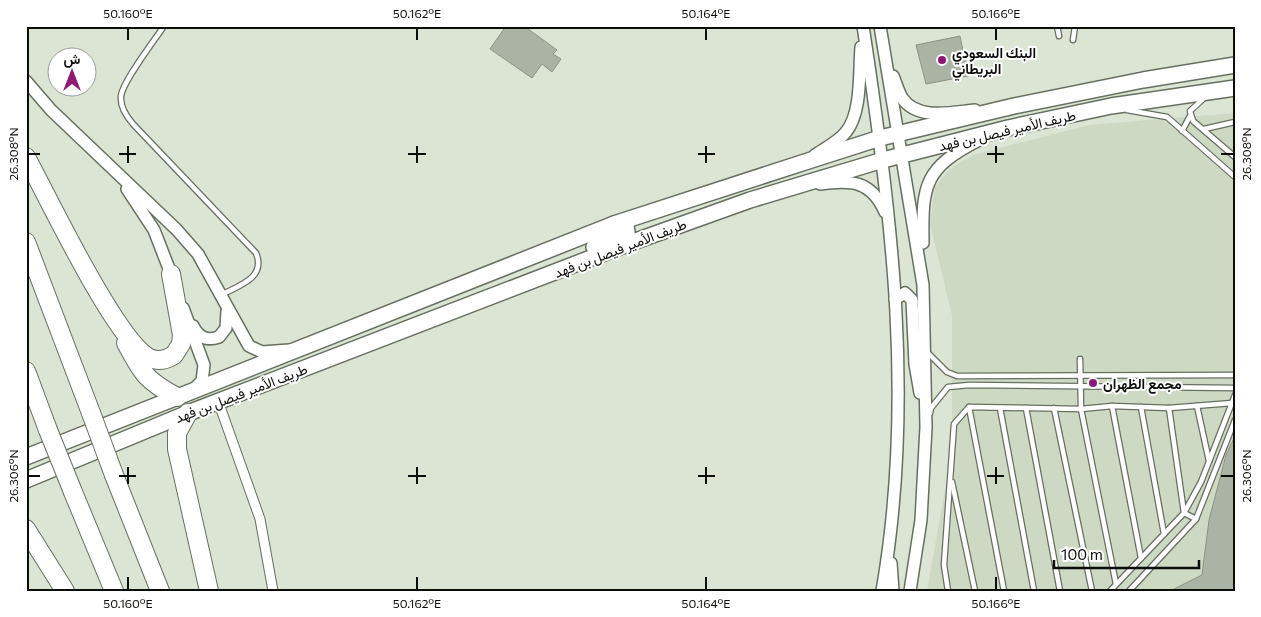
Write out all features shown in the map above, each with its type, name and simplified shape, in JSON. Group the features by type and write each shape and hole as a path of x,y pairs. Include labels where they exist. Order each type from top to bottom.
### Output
{"highway":[{"path":"26,156 142,374 156,386 185,393"},
{"path":"26,242 160,591"},
{"path":"110,311 140,351 150,358 160,361 174,356 181,344 182,335 172,274"},
{"path":"26,371 114,591"},
{"path":"188,413 177,433 177,449 209,591"},
{"path":"26,529 39,556 65,591"}],"main road":[{"name":"طريف الأمير فيصل بن فهد","path":"26,457 293,349 614,224 805,162 898,133 1014,106 1144,80 1235,65"},
{"name":"طريف الأمير فيصل بن فهد","path":"26,480 218,401 478,303 630,243 788,189 883,160 996,131 1111,106 1235,89"},
{"path":"478,303 540,269 627,232 626,225 614,224"}],"street":[{"path":"880,26 923,284"},
{"path":"863,27 883,160 896,299 898,394 890,546 893,591"},
{"path":"805,162 842,136 850,126 857,105 863,27"},
{"path":"886,62 902,98 908,104 923,112 932,114 1014,106"},
{"path":"26,81 51,110 177,230 198,254 245,341 254,349 262,352 293,349"},
{"path":"910,591 921,520 926,427 922,202 927,183 936,169 948,158 996,131"},
{"path":"118,175 154,230 172,274 204,365 202,381 185,393"},
{"path":"788,189 842,181 864,186 879,200 890,224"},
{"path":"896,299 905,293 912,300 915,364 926,427"},
{"path":"184,309 196,332 201,337 214,339 219,337 226,328 226,307"},
{"path":"218,401 260,519 273,591"},
{"path":"882,591 890,546"}],"lane":[{"path":"164,26 124,86 122,103 127,117 133,124 256,253 259,267 253,278 221,295"},
{"path":"1057,26 1059,36"},
{"path":"1073,40 1075,26"},
{"path":"1182,131 1190,116 1190,111 1200,100 1235,89"},
{"path":"1111,106 1167,117 1235,177"},
{"path":"1190,116 1235,157"},
{"path":"1204,129 1235,122"},
{"path":"925,350 947,372 957,376 1235,375"},
{"path":"1080,359 1081,375 1079,386 1081,409 1116,584"},
{"path":"926,427 931,408 948,387 969,385 1235,388"},
{"path":"1110,591 1184,513 1201,482 1235,395"},
{"path":"948,591 944,565 954,424 969,408 1081,409 1112,406 1169,408 1232,403"},
{"path":"1112,406 1141,558"},
{"path":"1197,406 1209,462"},
{"path":"1141,407 1164,534"},
{"path":"969,408 1004,591"},
{"path":"1000,408 1034,591"},
{"path":"1026,408 1060,591"},
{"path":"1054,408 1092,591"},
{"path":"1169,408 1184,513"},
{"path":"1129,591 1196,519 1235,420"},
{"path":"950,475 975,591"},
{"path":"1184,513 1196,519"}],"shaded area":[{"name":"مجمع الظهران","path":"1235,113 1235,591 927,591 952,451 952,315 930,224 935,187 950,169 973,155 1089,125"}],"building":[{"path":"506,26 524,26 557,50 553,54 561,59 552,72 542,64 532,78 490,49"},
{"name":"البنك السعودي البريطاني","path":"960,36 968,76 926,84 916,45"},
{"path":"1235,436 1235,591 1170,591 1202,575 1209,520 1226,455"}],"place":[{"name":"البنك السعودي البريطاني","path":"942,60"},
{"name":"مجمع الظهران","path":"1093,383"}]}
